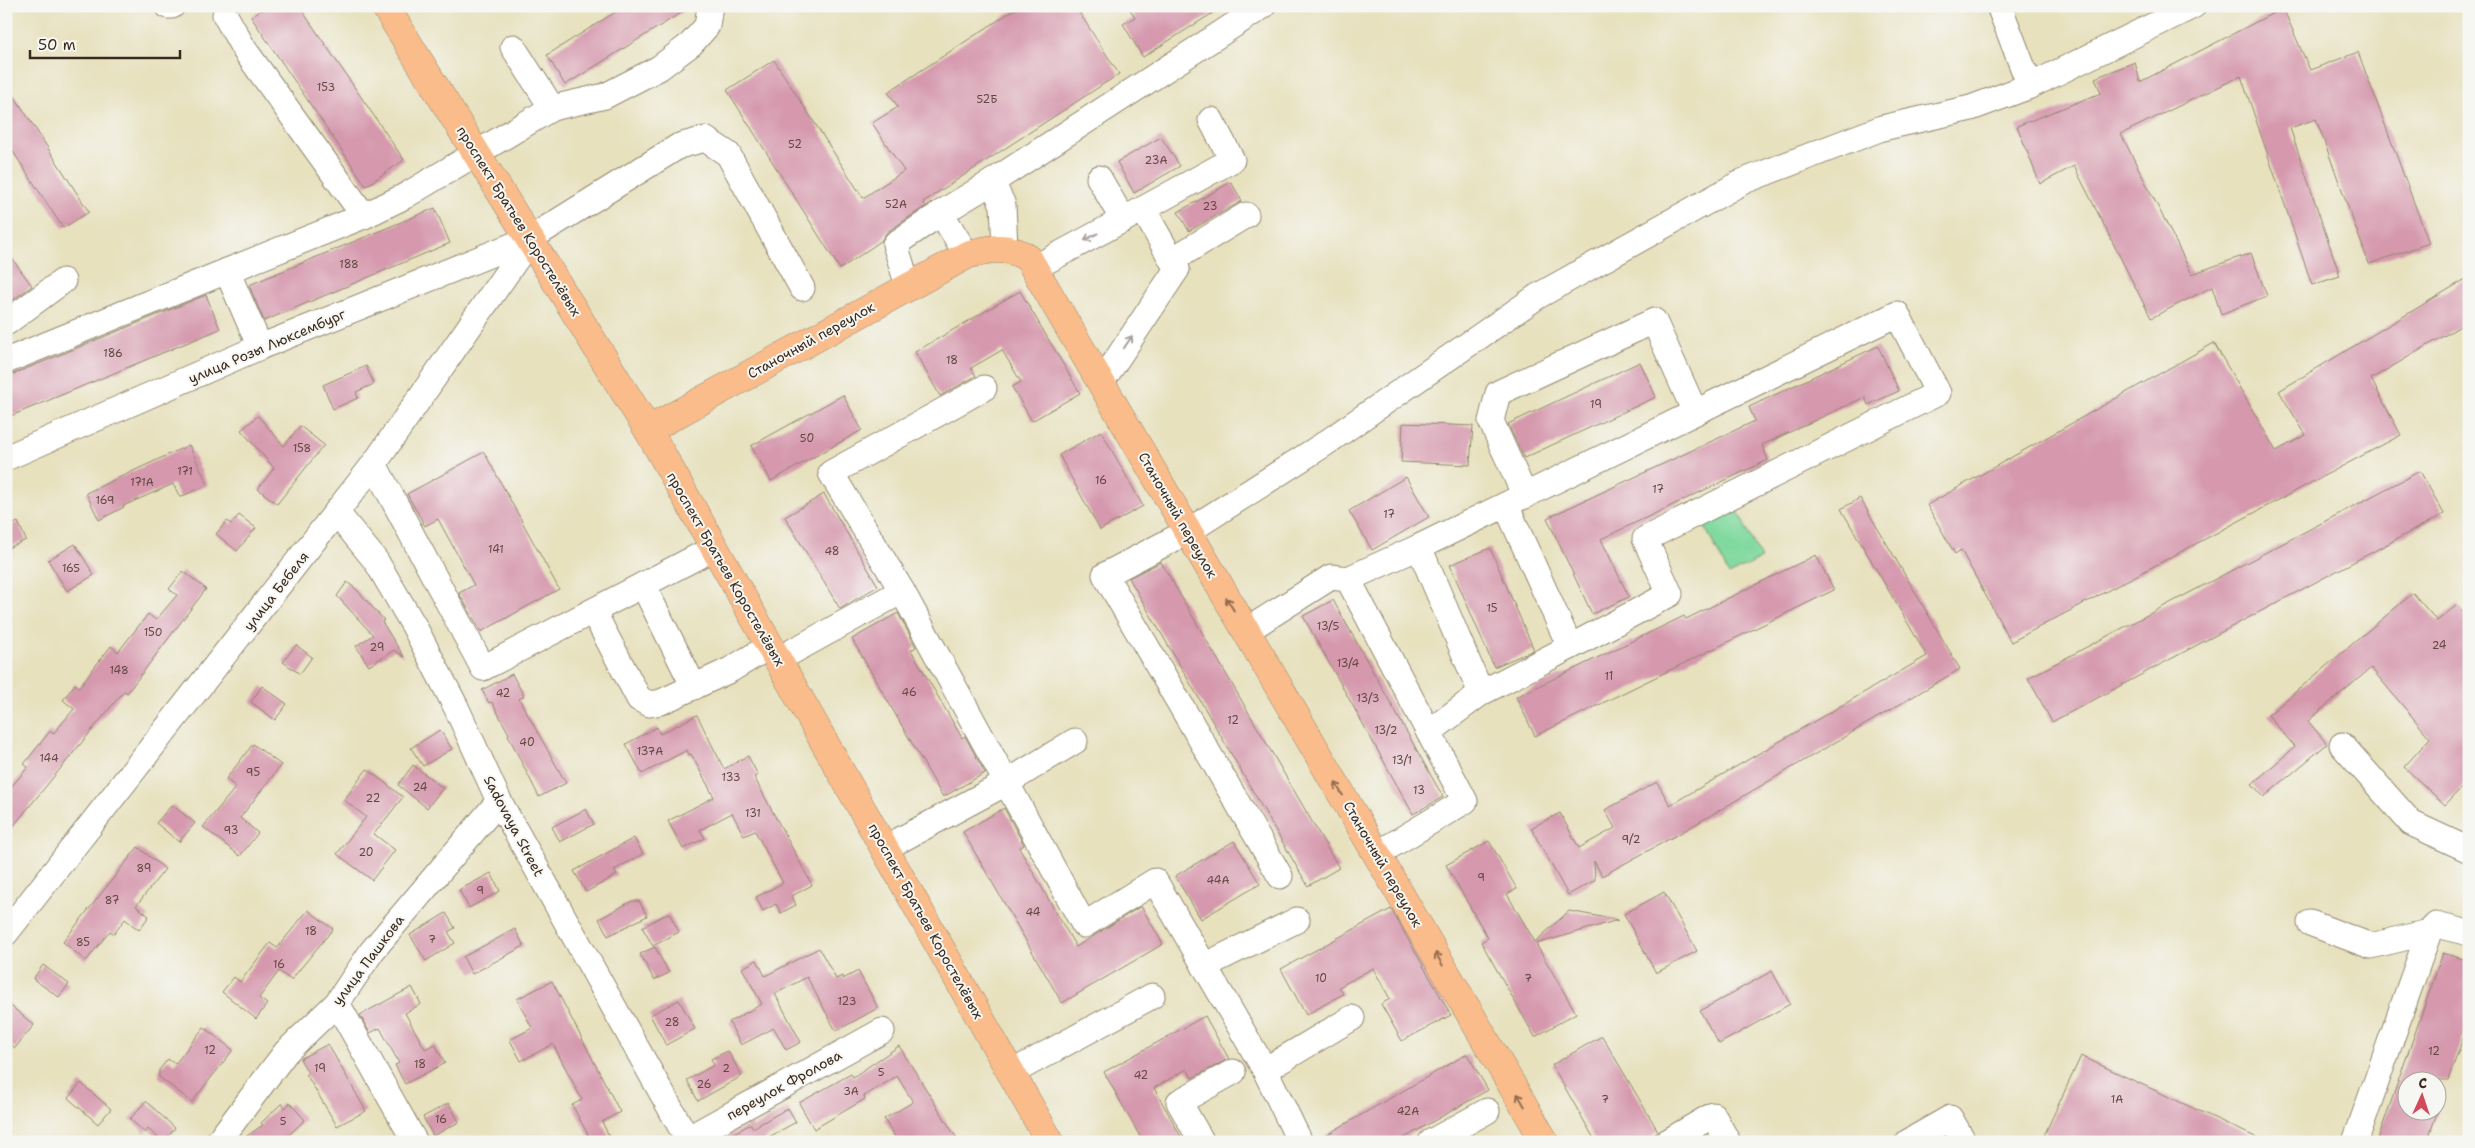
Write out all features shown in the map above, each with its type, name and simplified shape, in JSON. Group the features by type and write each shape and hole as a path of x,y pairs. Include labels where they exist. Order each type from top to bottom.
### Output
{"main road":[{"name":"проспект Братьев Коростелёвых","path":"385,6 531,238 648,430 1050,1142"},
{"name":"Станочный переулок","path":"648,430 967,254 986,248 1005,248 1017,251 1028,258 1545,1142"}],"street":[{"path":"6,361 364,216 405,196 552,108 605,96 659,68 691,44 707,26 710,6"},
{"path":"908,286 895,244 1264,6"},
{"path":"1999,6 2030,86"},
{"path":"1280,876 1105,575 1187,532 1323,445 1538,296 1744,181 1882,128 1971,108 2030,86 2192,6"},
{"path":"224,9 244,49 364,216"},
{"path":"513,46 552,108"},
{"path":"1034,268 1232,160 1210,120"},
{"path":"531,238 679,146 705,139 728,154 802,288"},
{"path":"1099,178 1172,260 1176,268 1100,383"},
{"path":"992,182 1003,205 1005,248"},
{"path":"941,213 967,254"},
{"path":"1172,260 1246,215"},
{"name":"улица Розы Люксембург","path":"6,458 260,347 531,238"},
{"name":"улица Бебеля","path":"6,933 337,513 374,464 531,238"},
{"path":"227,271 260,347"},
{"path":"6,323 63,282"},
{"path":"1246,631 1331,578 1348,579 1419,547 1897,314 1938,393 1645,539 1670,594 1482,693 1429,732"},
{"path":"1570,647 1515,500 1491,421 1498,393 1654,321 1696,412"},
{"path":"984,388 831,473 902,591 1084,925 1155,881 1265,1070 1300,1142"},
{"path":"374,464 483,668 714,548"},
{"name":"Sadovaya Street","path":"337,513 376,561 414,626 456,708 499,801 688,1140"},
{"path":"1419,547 1482,693"},
{"path":"1348,579 1465,801 1377,854"},
{"path":"643,585 694,687"},
{"path":"593,611 639,699 650,704 661,702 774,653 902,591"},
{"path":"885,848 1006,783 1075,741"},
{"path":"2342,745 2411,823 2469,850"},
{"name":"улица Пашкова","path":"218,1142 286,1052 337,1003 372,951 499,801"},
{"path":"1204,966 1297,920"},
{"path":"2310,923 2371,946 2429,932"},
{"path":"2355,1142 2429,932 2436,925 2469,933"},
{"path":"1011,1073 1152,996"},
{"path":"337,1003 415,1142"},
{"path":"1265,1070 1352,1018"},
{"name":"переулок Фролова","path":"688,1140 882,1031"},
{"path":"1202,1142 1179,1102 1232,1072"},
{"path":"1431,1142 1487,1111"},
{"path":"1667,1142 1713,1115 1728,1142"},
{"path":"1908,1142 1950,1118 1964,1142"}],"green space":[{"path":"1736,507 1761,559 1729,575 1703,523"}],"building":[{"path":"267,6 299,6 404,160 366,186 251,17"},
{"path":"625,6 692,6 565,85 547,55"},
{"path":"1020,6 1075,6 1119,74 923,202 926,206 887,232 881,241 840,269 727,90 774,60 863,198 904,171 872,123 898,107 888,92"},
{"path":"1128,6 1224,6 1143,57 1123,24 1135,17"},
{"path":"2283,8 2310,70 2358,52 2429,243 2369,264 2316,119 2290,128 2340,276 2312,285 2241,76 2121,134 2192,274 2251,253 2267,296 2221,314 2212,287 2151,318 2074,166 2040,184 2017,126 2101,93 2095,78 2135,62 2140,82"},
{"path":"6,83 89,212 63,228 6,141"},
{"path":"1161,137 1180,166 1134,193 1117,162"},
{"path":"1231,182 1242,201 1189,231 1178,212"},
{"path":"435,208 450,243 264,321 249,285"},
{"path":"6,250 32,286 6,305"},
{"path":"2469,277 2469,321 2371,379 2401,435 2011,642 1961,550 1955,554 1927,505 2214,343 2276,451 2306,435 2279,391"},
{"path":"1020,291 1080,393 1032,421 1012,387 1021,382 1002,350 971,368 976,376 940,396 915,352"},
{"path":"206,295 220,329 6,418 6,377"},
{"path":"1878,346 1899,391 1868,405 1865,397 1762,445 1768,460 1601,539 1629,597 1592,614 1547,518 1755,421 1749,407"},
{"path":"1640,362 1656,397 1524,458 1508,424"},
{"path":"366,366 374,384 356,392 358,398 333,409 323,385"},
{"path":"843,395 862,430 771,481 751,446"},
{"path":"258,416 284,446 300,426 324,445 277,504 258,489 274,468 241,430"},
{"path":"1403,423 1473,426 1470,465 1401,462"},
{"path":"1101,431 1143,506 1100,530 1059,455"},
{"path":"189,445 208,485 180,497 173,484 123,506 99,520 86,493"},
{"path":"484,452 559,589 481,632 459,593 474,585 438,519 425,526 407,494"},
{"path":"2420,471 2444,514 2052,722 2028,678"},
{"path":"1406,477 1429,517 1372,550 1349,511"},
{"path":"824,494 878,586 840,609 785,517"},
{"path":"1860,498 1960,669 1684,831 1602,876 1594,861 1595,880 1568,895 1531,828 1560,813 1579,848 1615,828 1605,810 1657,782 1670,805 1927,656 1841,509"},
{"path":"239,515 256,528 237,551 216,534 227,521 231,524"},
{"path":"18,522 26,540 6,549 6,527"},
{"path":"75,544 94,575 67,591 48,560"},
{"path":"1490,548 1534,650 1494,667 1450,565"},
{"path":"1816,555 1834,590 1535,736 1516,697 1684,616 1686,619"},
{"path":"1161,562 1339,868 1308,886 1129,578"},
{"path":"183,571 206,589 127,693 124,691 6,835 6,793 28,767 24,764 50,731 53,734 74,709 63,700 75,684 79,687 111,646 118,652 148,614 156,620 177,595 169,589"},
{"path":"347,582 356,589 384,620 382,622 404,657 394,650 369,666 356,646 373,635 337,596"},
{"path":"2413,593 2437,621 2457,605 2469,619 2469,780 2445,805 2404,767 2430,738 2371,668 2308,721 2327,744 2264,797 2252,784 2295,747 2268,715"},
{"path":"1333,600 1443,797 1413,814 1303,616"},
{"path":"898,613 916,647 911,650 962,738 965,736 985,773 943,797 852,639"},
{"path":"296,645 312,657 300,674 283,662"},
{"path":"512,674 524,696 519,699 566,783 539,797 492,702 489,703 482,690"},
{"path":"262,686 287,704 275,720 251,702"},
{"path":"697,715 724,769 748,756 758,775 754,777 812,885 792,896 796,905 781,913 776,904 763,911 756,897 783,883 755,831 744,836 732,813 700,830 705,838 683,849 668,821 714,797 691,754 689,755 687,750 642,774 626,744 657,727 660,734"},
{"path":"440,730 452,749 423,766 411,748"},
{"path":"253,744 281,765 240,818 258,833 240,856 203,827 236,787 226,779"},
{"path":"413,765 443,788 427,808 398,785"},
{"path":"367,769 403,797 374,834 395,850 372,880 337,854 366,817 344,800"},
{"path":"172,805 195,823 179,842 156,823"},
{"path":"1004,808 1024,845 1019,848 1076,947 1141,906 1163,944 1062,1003 963,832"},
{"path":"586,809 594,824 560,842 552,827"},
{"path":"634,838 643,854 614,870 617,875 586,892 574,871"},
{"path":"1234,841 1260,884 1201,919 1175,876"},
{"path":"1489,841 1517,889 1507,894 1535,942 1569,911 1618,920 1536,944 1576,1013 1535,1037 1481,942 1488,938 1446,865"},
{"path":"138,847 165,869 136,906 149,916 139,930 125,919 114,934 110,931 86,961 63,942"},
{"path":"491,873 500,891 469,908 459,890"},
{"path":"1664,892 1697,951 1656,973 1624,914"},
{"path":"632,901 639,901 647,916 608,936 599,919"},
{"path":"1391,909 1451,1015 1402,1041 1381,1004 1390,999 1373,968 1339,987 1343,994 1306,1015 1281,969"},
{"path":"308,910 333,929 291,980 279,971 259,998 267,1004 256,1019 222,992 234,977 240,982 270,943 277,948"},
{"path":"446,913 455,928 448,932 455,943 426,961 410,935"},
{"path":"669,913 679,932 653,946 642,927"},
{"path":"515,929 524,946 472,974 463,957"},
{"path":"655,947 669,973 654,980 640,954"},
{"path":"819,948 836,979 842,976 843,979 858,971 878,1008 836,1031 807,977 775,994 801,1042 786,1050 774,1028 741,1045 729,1022 762,1004 742,968 757,960 765,976"},
{"path":"2443,953 2469,961 2469,1022 2448,1080 2448,1070 2402,1070"},
{"path":"43,965 69,984 59,997 33,979"},
{"path":"1772,971 1790,1004 1719,1044 1700,1011"},
{"path":"552,981 620,1112 602,1122 612,1142 592,1142 572,1105 582,1100 553,1044 521,1061 510,1040 532,1028 517,999"},
{"path":"412,987 421,1004 405,1013 425,1049 435,1044 445,1063 405,1084 395,1065 399,1063 380,1028 370,1033 360,1015"},
{"path":"679,1000 695,1029 666,1045 650,1015"},
{"path":"6,1002 34,1025 15,1048 6,1041"},
{"path":"1205,1016 1229,1059 1192,1078 1187,1069 1154,1088 1184,1142 1143,1142 1104,1072"},
{"path":"204,1027 233,1050 192,1102 159,1077 159,1070 168,1059 175,1064"},
{"path":"1602,1036 1658,1131 1644,1142 1596,1142 1552,1065"},
{"path":"328,1044 366,1111 337,1126 306,1074 308,1073 300,1059"},
{"path":"899,1046 959,1142 898,1142 884,1119 913,1102 897,1076 864,1096 865,1099 814,1129 799,1103 851,1074 853,1077"},
{"path":"728,1051 742,1076 698,1101 687,1080 714,1065 711,1059"},
{"path":"1467,1054 1488,1090 1397,1142 1314,1142"},
{"path":"2081,1056 2266,1142 2041,1142"},
{"path":"2398,1082 2398,1120 2435,1120 2427,1142 2377,1142"},
{"path":"81,1083 111,1109 98,1124 68,1098"},
{"path":"146,1101 175,1128 163,1142 148,1129 145,1133 130,1119"},
{"path":"282,1103 285,1108 290,1103 305,1120 281,1142 238,1142 263,1125 261,1123"},
{"path":"449,1103 459,1122 433,1136 423,1117"},
{"path":"788,1108 796,1122 760,1142 717,1142 751,1124 753,1128"}]}
